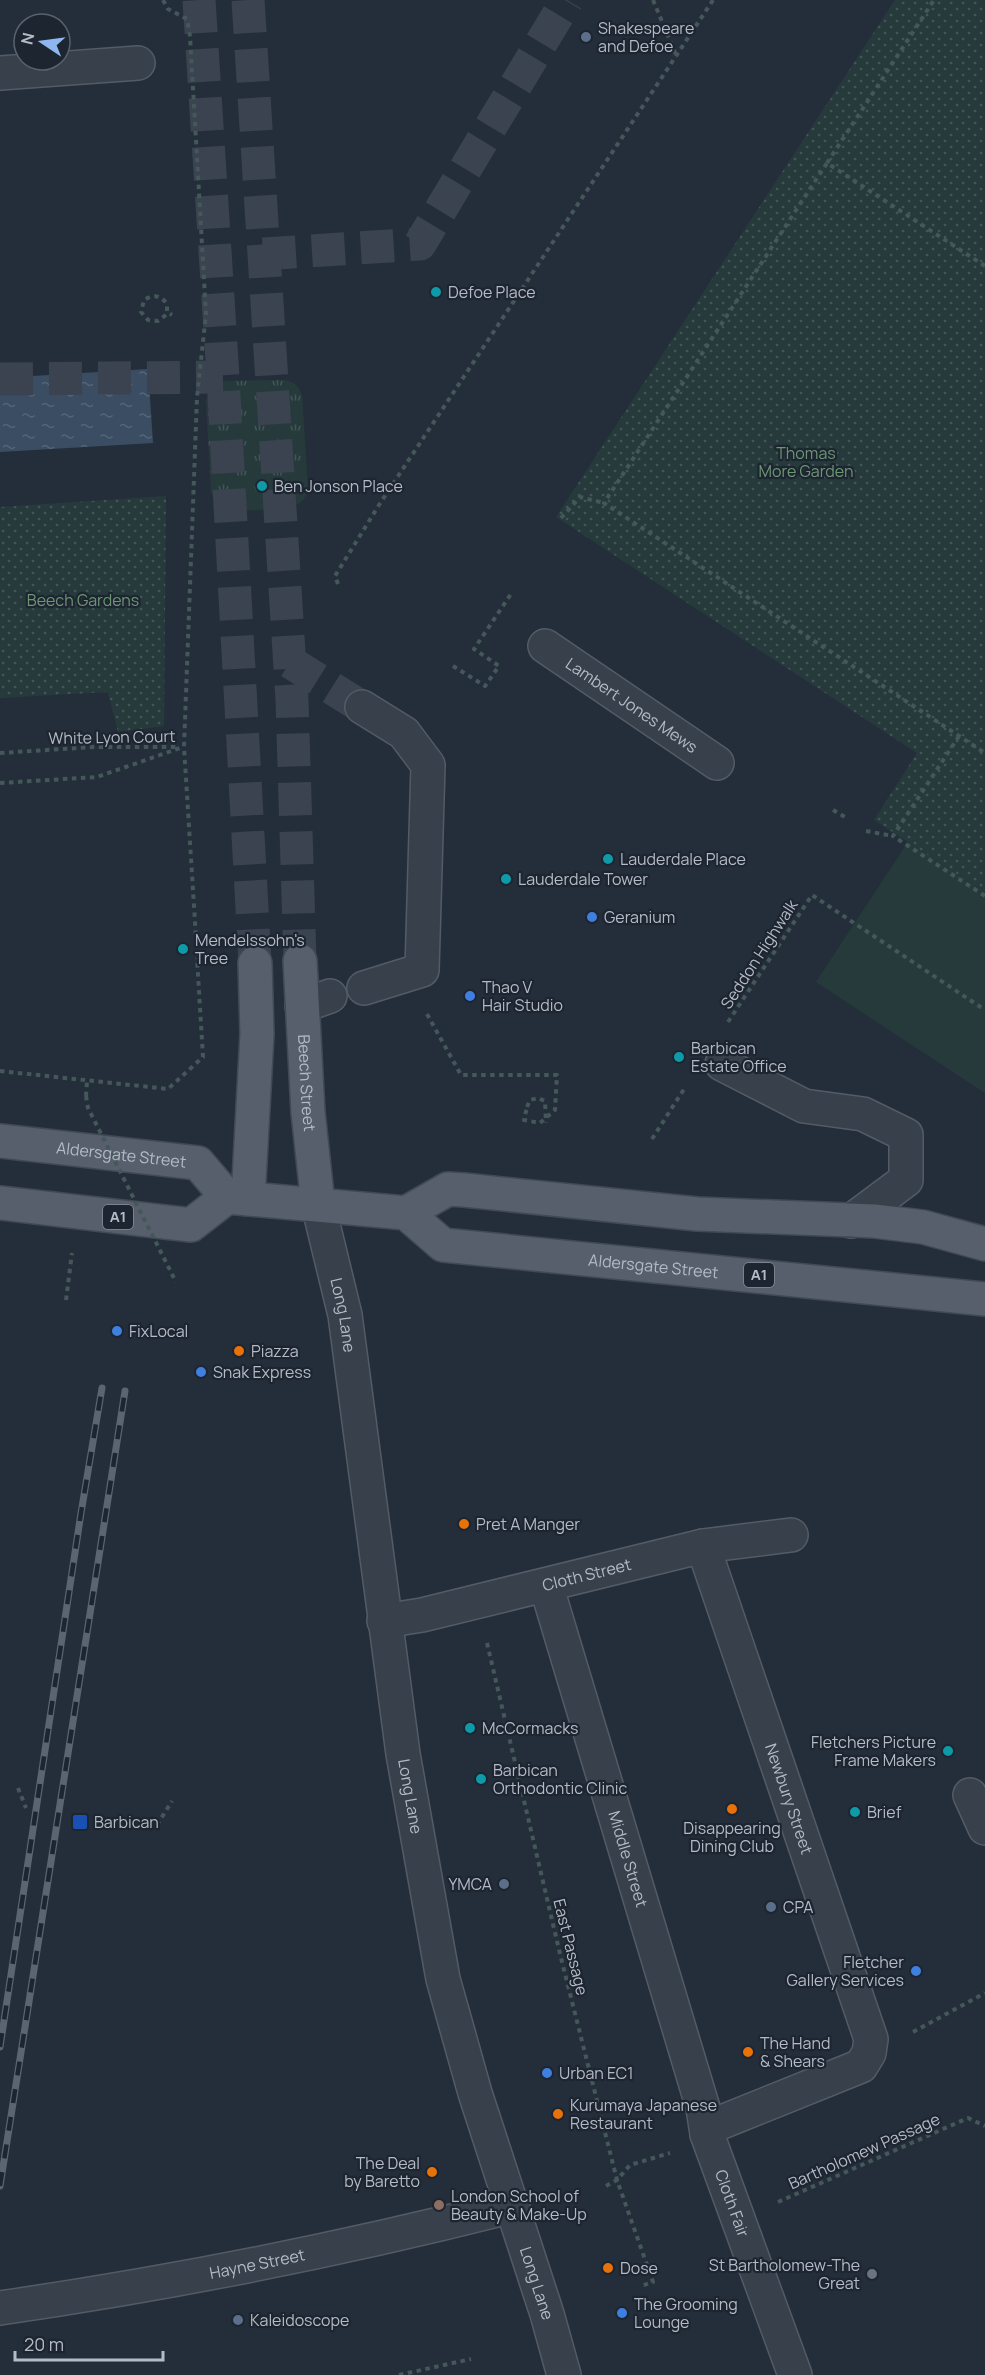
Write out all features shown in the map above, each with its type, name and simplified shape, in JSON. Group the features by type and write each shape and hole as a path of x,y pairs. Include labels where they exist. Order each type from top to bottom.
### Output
{"main road":[{"name":"Beech Street","path":"300,961 316,1001 308,1112 318,1204"},
{"path":"255,963 257,1034 237,1198 406,1213 448,1189 697,1214 923,1227 985,1244"},
{"name":"Aldersgate Street","path":"0,1141 198,1163 237,1198"},
{"name":"A1","path":"0,1203 191,1225 237,1198"},
{"name":"Aldersgate Street","path":"406,1213 443,1245 985,1299"}],"street":[{"path":"72,68 138,63"},
{"name":"Lambert Jones Mews","path":"545,646 717,763"},
{"path":"362,707 404,733 428,765 422,970 364,988"},
{"path":"722,1064 804,1106 862,1114 906,1134 906,1180 850,1221"},
{"name":"Long Lane","path":"318,1204 345,1315 402,1754 443,1980 475,2092 548,2314 564,2375"},
{"name":"Cloth Street","path":"384,1621 422,1615 703,1546 790,1535"},
{"name":"Newbury Street","path":"703,1546 871,2039 869,2053"},
{"name":"Middle Street","path":"546,1585 703,2108 707,2134"},
{"path":"970,1795 985,1828"},
{"path":"707,2134 717,2124 861,2066 869,2053"},
{"name":"Cloth Fair","path":"707,2134 795,2375"},
{"name":"Hayne Street","path":"0,2308 113,2292 203,2275 513,2206"}],"path":[{"path":"163,0 168,9 187,19 190,36 206,314 197,397 184,747 196,938"},
{"path":"653,0 676,56"},
{"path":"338,584 335,576 379,505 713,0"},
{"path":"604,502 934,0"},
{"path":"827,162 985,266"},
{"path":"166,315 158,321 148,320 141,312 141,305 144,300 154,296 163,299 168,308 167,312 172,315"},
{"path":"561,518 580,497 604,502 985,753"},
{"path":"453,666 485,686 499,666 474,649 511,594"},
{"path":"893,836 959,736"},
{"name":"White Lyon Court","path":"0,753 94,747 184,747"},
{"name":"White Lyon Court","path":"0,783 97,777 184,747"},
{"path":"833,810 845,817"},
{"path":"866,831 893,836 985,896"},
{"name":"Seddon Highwalk","path":"722,1032 812,895 985,1010"},
{"path":"0,1071 168,1089 203,1057 197,958"},
{"path":"427,1013 461,1075 557,1075 555,1110 540,1123 524,1120 530,1100 538,1098 545,1101 546,1124"},
{"path":"87,1081 88,1108 176,1282"},
{"path":"652,1139 690,1081"},
{"path":"66,1300 73,1246"},
{"name":"East Passage","path":"478,1601 550,1912 617,2180 653,2282 641,2286"},
{"path":"18,1788 26,1808"},
{"path":"157,1825 172,1801"},
{"path":"869,2053 985,1993"},
{"name":"Bartholomew Passage","path":"775,2204 968,2118 985,2126"},
{"path":"606,2186 617,2180 630,2165 671,2152"},
{"path":"399,2375 471,2359"}],"green space":[{"name":"Thomas More Garden","path":"895,0 985,0 985,892 874,820 917,753 556,517"},
{"path":"284,380 296,385 302,396 308,488 305,497 293,506 271,509 246,510 224,506 216,500 211,491 206,400 213,388 225,381"},
{"name":"Beech Gardens","path":"166,496 164,726 118,732 108,692 0,698 0,507"},
{"path":"908,842 985,892 985,1093 816,982"}],"water":[{"path":"148,369 153,443 0,452 0,378"}],"tunnel":[{"path":"199,0 223,377 255,963"},
{"path":"248,0 292,700 300,961"},
{"path":"263,254 420,244 567,0"},
{"path":"0,379 223,377"},
{"path":"290,662 362,707"}],"railway":[{"path":"0,2047 102,1388"},
{"path":"0,2186 125,1391"}],"place":[{"name":"Shakespeare and Defoe","path":"586,37"},
{"name":"Defoe Place","path":"436,292"},
{"name":"Ben Jonson Place","path":"262,486"},
{"name":"Lauderdale Place","path":"608,859"},
{"name":"Lauderdale Tower","path":"506,879"},
{"name":"Geranium","path":"592,917"},
{"name":"Mendelssohn's Tree","path":"183,949"},
{"name":"Thao V Hair Studio","path":"470,996"},
{"name":"Barbican Estate Office","path":"679,1057"},
{"name":"FixLocal","path":"117,1331"},
{"name":"Piazza","path":"239,1351"},
{"name":"Snak Express","path":"201,1372"},
{"name":"Pret A Manger","path":"464,1524"},
{"name":"McCormacks","path":"470,1728"},
{"name":"Fletchers Picture Frame Makers","path":"948,1751"},
{"name":"Barbican Orthodontic Clinic","path":"481,1779"},
{"name":"Disappearing Dining Club","path":"732,1809"},
{"name":"Brief","path":"855,1812"},
{"name":"Barbican","path":"80,1822"},
{"name":"YMCA","path":"504,1884"},
{"name":"CPA","path":"771,1907"},
{"name":"Fletcher Gallery Services","path":"916,1971"},
{"name":"The Hand & Shears","path":"748,2052"},
{"name":"Urban EC1","path":"547,2073"},
{"name":"Kurumaya Japanese Restaurant","path":"558,2114"},
{"name":"The Deal by Baretto","path":"432,2172"},
{"name":"London School of Beauty & Make-Up","path":"439,2205"},
{"name":"Dose","path":"608,2268"},
{"name":"St Bartholomew-The Great","path":"872,2274"},
{"name":"The Grooming Lounge","path":"622,2313"},
{"name":"Kaleidoscope","path":"238,2320"}]}
